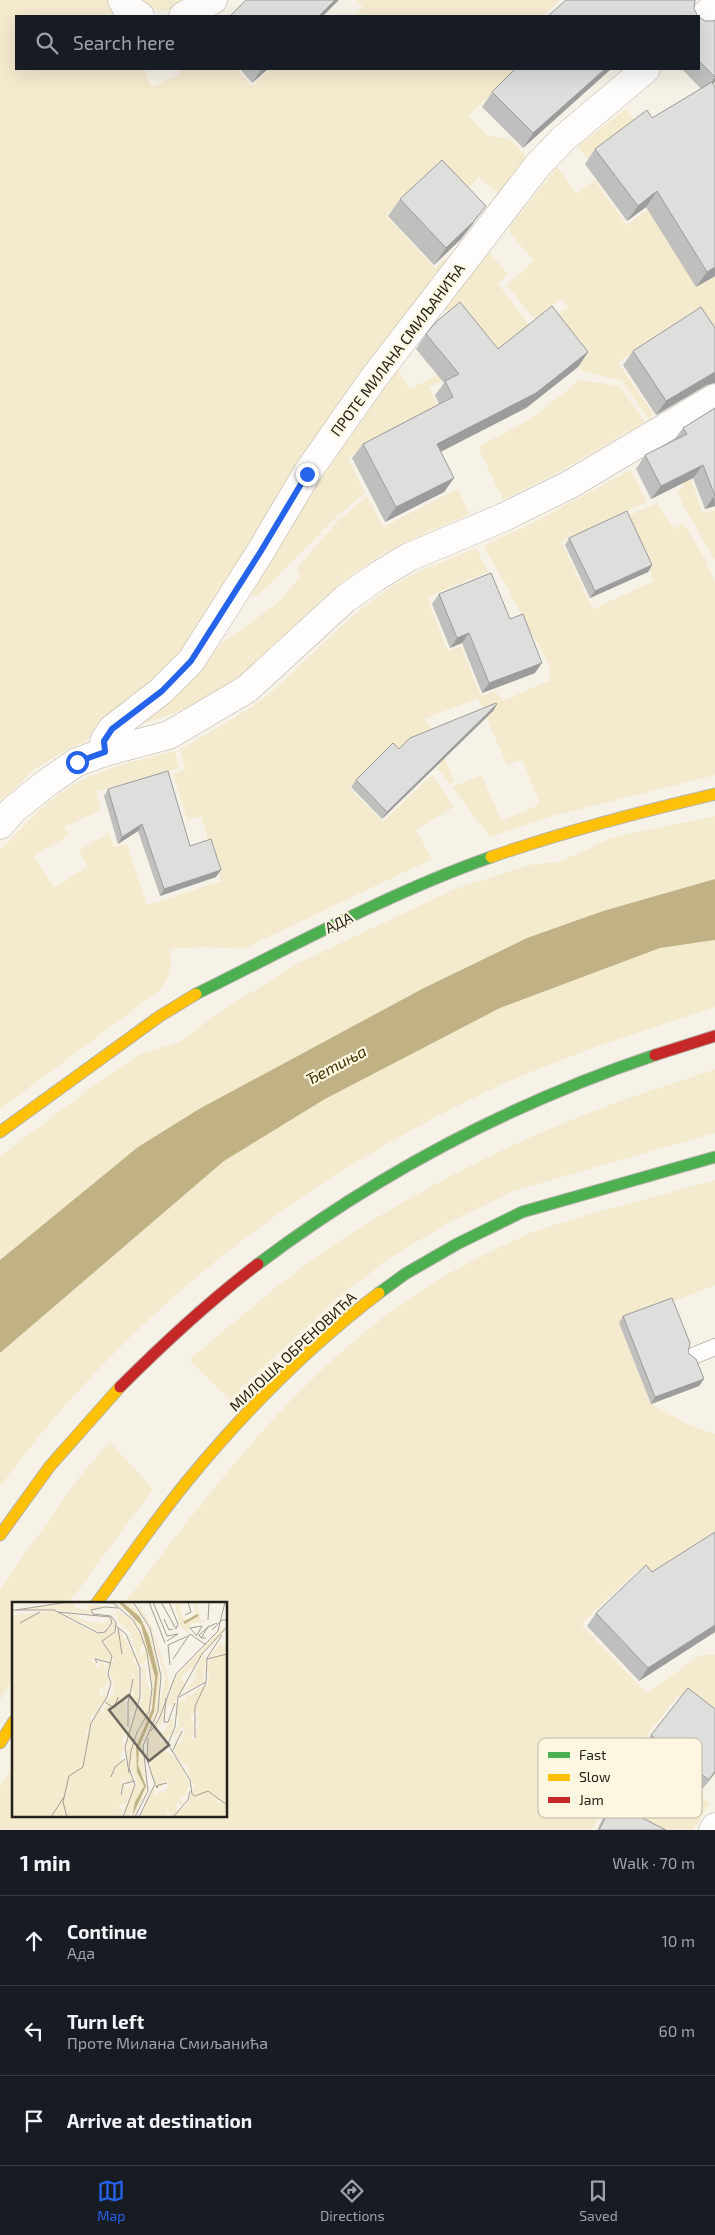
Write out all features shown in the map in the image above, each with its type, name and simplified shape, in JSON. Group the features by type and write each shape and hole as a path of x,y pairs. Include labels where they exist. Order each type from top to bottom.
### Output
{"street":[{"path":"122,0 126,7 138,15"},
{"path":"185,15 213,0"},
{"path":"700,20 715,6"},
{"name":"ПРОТЕ МИЛАНА СМИЉАНИЋА","path":"105,752 104,741 112,729 162,691 191,661 307,474 373,379 538,165 564,138 645,70"},
{"path":"0,825 14,809 77,762 105,752 169,735 247,689 345,598 376,577 409,558 504,517 569,485 715,398"},
{"name":"АДА","path":"0,1132 160,1016 225,978 358,914 454,870 536,841 617,817 715,794"},
{"path":"0,1535 29,1492 68,1443 110,1397 162,1346 251,1267 328,1212 427,1153 523,1106 592,1079 715,1036"},
{"name":"МИЛОША ОБРЕНОВИЋА","path":"98,1602 190,1479 258,1401 350,1316 405,1274 457,1244 522,1212 715,1157"},
{"path":"0,1743 12,1724"}],"lane":[{"path":"693,1356 715,1347"}],"shaded area":[{"path":"0,0 110,0 120,15 15,15 15,70 144,70 151,87 181,74 179,70 238,70 252,86 270,70 516,70 468,116 488,136 510,139 527,157 499,195 479,177 462,196 435,168 386,215 435,268 445,258 448,261 183,650 155,679 96,727 86,742 68,749 36,768 0,802"},
{"path":"138,0 197,0 175,9 160,10 145,5"},
{"path":"356,0 560,0 544,15 356,15 363,7"},
{"path":"626,109 637,122 587,159 578,146"},
{"path":"715,164 715,343 693,311 618,363 653,413 649,420 622,381 582,371 547,325 568,307 561,298 534,319 507,285 534,261 510,233 509,228 557,167 576,193 594,180 627,225 685,181"},
{"path":"489,252 508,274 498,284 530,326 487,361 482,359 429,387 451,431 412,425 348,457 365,493 335,518 259,595 250,597 318,483 398,369 410,389 434,377 474,345 445,308"},
{"path":"580,380 619,386 645,422 561,471 503,500 478,447 529,420"},
{"path":"665,450 690,476 703,514 715,510 715,561 676,492 684,488"},
{"path":"631,470 647,502 561,541 593,609 654,581 626,517 657,503 674,529 683,523 704,557 715,583 715,775 556,815 490,837 452,787 481,775 502,821 540,804 522,760 507,765 478,698 424,719 433,729 454,781 450,784 438,769 439,766 412,736 395,752 389,747 349,787 383,822 432,775 454,807 416,830 432,859 243,949 206,947 169,949 170,971 160,990 0,1109 0,850 20,829 53,799 78,782 112,768 175,751 179,768 96,791 101,810 64,827 69,835 34,856 54,887 87,867 79,850 109,833 114,847 127,844 147,905 221,881 201,816 187,820 173,774 185,769 180,749 229,721 265,697 358,612 397,583 476,548 488,572 427,597 448,651 461,646 481,696 495,691 503,701 550,680 550,666 484,546 534,522"},
{"path":"458,489 469,514 397,546 357,571 328,595 258,660 221,689 180,711 139,724 190,680 221,644 275,605 301,577 297,568 338,521 367,496 383,527"},
{"path":"715,816 715,879 603,911 527,938 422,989 199,1109 138,1147 0,1260 0,1156 138,1055 179,1042 226,1008 297,964 455,889 529,865 557,862 610,838"},
{"path":"715,940 715,1007 577,1054 522,1075 424,1123 354,1163 287,1208 222,1256 161,1308 104,1364 50,1424 0,1487 0,1353 224,1161 325,1099 500,1008 660,948"},
{"path":"715,1069 715,1133 513,1191 448,1223 393,1256 336,1299 230,1400 189,1360 308,1263 350,1234 413,1196 546,1130 615,1103"},
{"path":"715,1180 715,1285 619,1323 651,1404 691,1426 715,1434 715,1542 694,1631 638,1570 581,1624 646,1693 701,1655 715,1655 715,1722 678,1696 644,1738 538,1738 538,1818 598,1818 592,1830 0,1830 0,1786 12,1766 12,1818 228,1818 228,1602 126,1602 202,1503 286,1406 331,1361 380,1320 432,1284 516,1239 601,1211"},
{"path":"110,1442 153,1489 69,1602 12,1602 12,1681 0,1700 0,1589 81,1475"},
{"path":"702,1797 710,1803 702,1816"},
{"path":"618,1818 701,1818 693,1830 642,1830"}],"water":[{"name":"Ђетиња","path":"715,879 715,940 660,948 500,1008 325,1099 224,1161 0,1353 0,1260 138,1147 199,1109 422,989 527,938 603,911"}],"building":[{"path":"246,0 335,0 320,15 231,15"},
{"path":"566,0 695,0 694,9 697,15 549,15"},
{"path":"700,18 705,21 715,20 715,77 700,62"},
{"path":"514,70 604,70 533,133 492,92"},
{"path":"712,82 715,87 715,267 707,272 657,191 638,206 595,149 647,110 652,118"},
{"path":"442,160 486,206 473,222 446,248 400,199"},
{"path":"460,302 498,349 552,306 588,352 536,393 437,444 454,478 396,507 363,444 453,397 445,381 459,374 426,334 437,321"},
{"path":"701,307 715,328 715,372 666,401 633,351"},
{"path":"715,408 715,496 703,465 661,486 645,455 687,434 683,428"},
{"path":"627,511 652,565 595,591 569,538"},
{"path":"491,573 510,619 523,614 542,663 489,683 469,633 457,638 439,594"},
{"path":"496,703 387,812 356,780 393,743 399,749 410,738"},
{"path":"168,771 190,846 211,839 221,870 164,889 142,824 122,837 108,789"},
{"path":"672,1298 690,1343 688,1353 696,1359 704,1379 655,1397 623,1316"},
{"path":"715,1532 715,1625 648,1668 596,1613 646,1565 652,1572"},
{"path":"688,1688 715,1709 715,1771 709,1780 702,1775 702,1738 655,1738 651,1735"},
{"path":"605,1818 642,1818 666,1830 599,1830"}],"traffic: fast":[{"path":"196,994 378,904 453,871 491,857"},
{"path":"258,1264 351,1200 448,1143 550,1095 655,1055"},
{"path":"379,1293 405,1274 457,1244 522,1212 715,1157"}],"traffic: slow":[{"path":"491,857 602,822 715,794"},
{"path":"0,1132 160,1016 196,994"},
{"path":"97,1602 177,1494 232,1429 303,1357 379,1293"},
{"path":"0,1535 50,1466 120,1387"},
{"path":"0,1743 12,1724"}],"traffic: jam":[{"path":"655,1055 715,1036"},
{"path":"120,1387 187,1323 258,1264"}],"route":[{"path":"77,762 105,752 104,741 106,735 124,718 162,691 191,661 307,474"}]}
